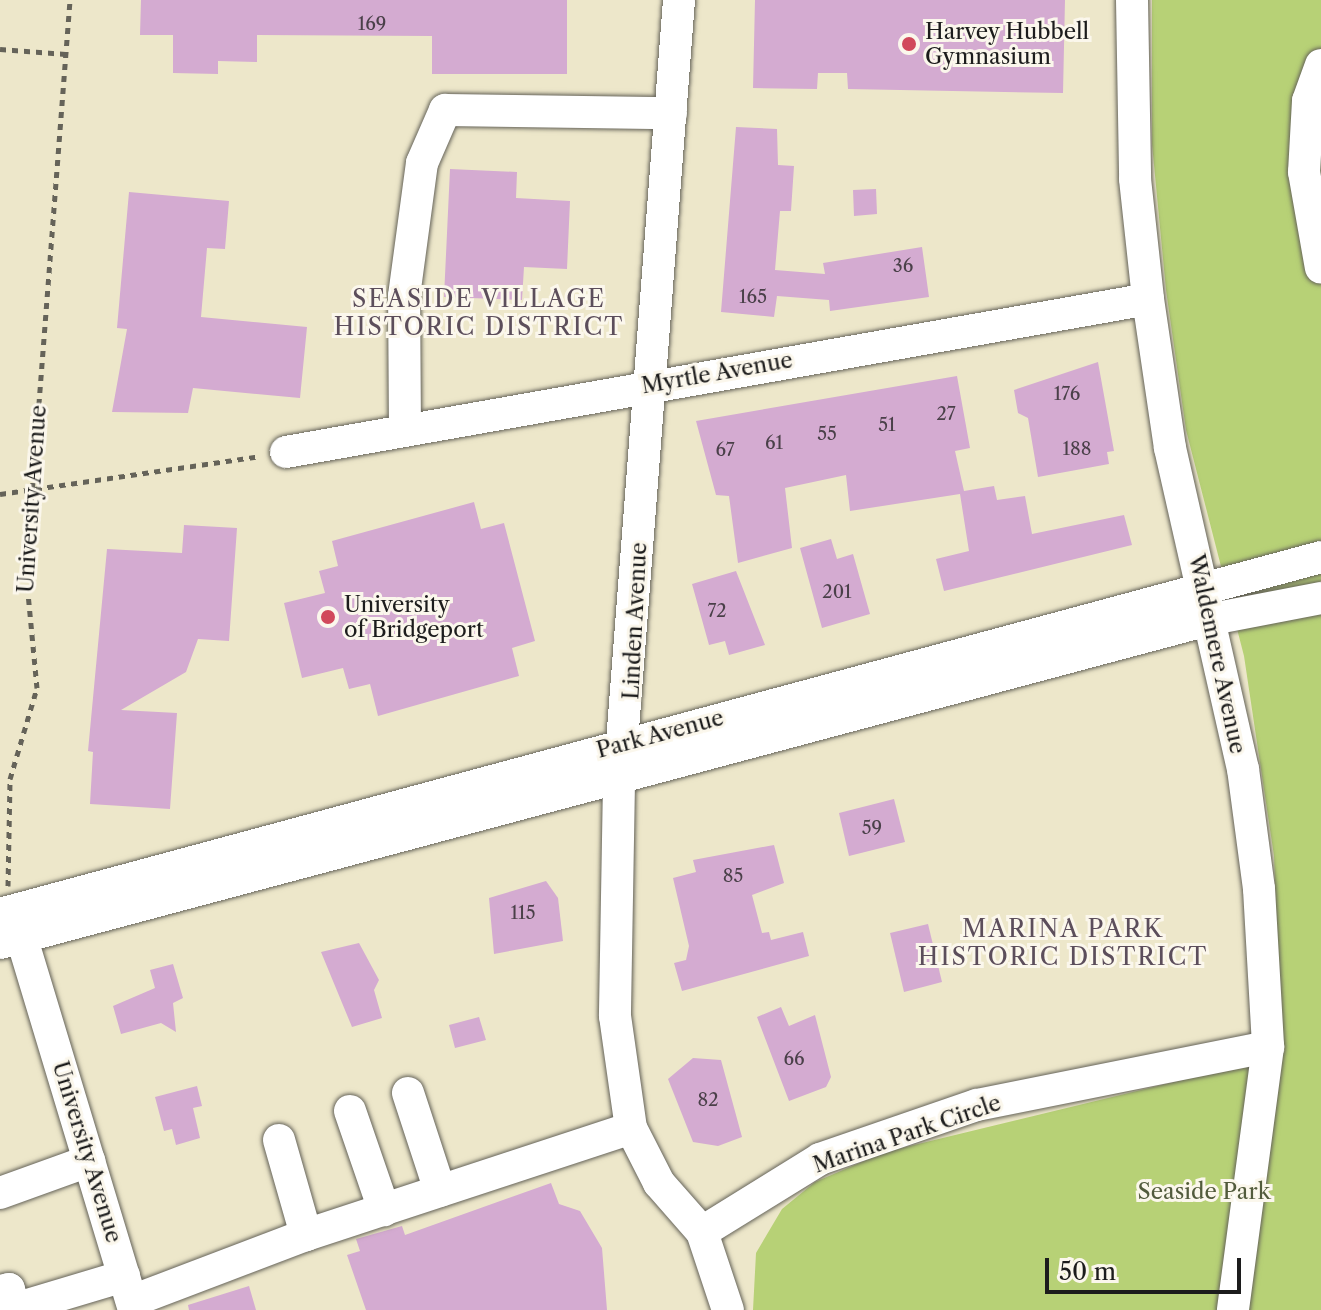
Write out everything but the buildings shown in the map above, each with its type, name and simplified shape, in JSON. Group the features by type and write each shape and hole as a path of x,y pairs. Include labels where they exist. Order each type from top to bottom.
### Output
{"street":[{"name":"Linden Avenue","path":"679,0 625,743 619,782 615,1016 631,1128 659,1183 702,1232 728,1310"},
{"name":"Waldemere Avenue","path":"1132,0 1135,179 1148,299 1170,448 1208,605 1259,889 1268,1047 1233,1310"},
{"path":"1321,65 1308,101 1304,172 1321,268"},
{"path":"405,430 409,257 422,163 445,110 671,113"},
{"name":"Myrtle Avenue","path":"286,452 1148,299"},
{"name":"Park Avenue","path":"9,926 619,782 1208,605 1321,557"},
{"name":"Park Avenue","path":"9,926 625,743 1208,605 1321,598"},
{"name":"University Avenue","path":"9,926 89,1161 130,1296"},
{"name":"Marina Park Circle","path":"702,1232 820,1159 977,1105 1268,1047"},
{"path":"408,1093 440,1191"},
{"path":"350,1111 384,1210"},
{"path":"0,1291 9,1289 14,1309 130,1296 631,1128"},
{"path":"279,1140 306,1235"},
{"path":"0,1193 89,1161"}],"path":[{"name":"University Avenue","path":"9,926 10,779 37,688 39,654 25,604 70,0"},
{"path":"0,49 66,54"},
{"path":"0,494 286,452"}],"green space":[{"name":"Seaside Park","path":"1152,0 1321,0 1321,1310 753,1310 756,1253 782,1209 815,1182 885,1152 1281,1056 1274,856 1244,656 1186,430 1166,290 1152,144"}],"place":[{"name":"Harvey Hubbell Gymnasium","path":"909,44"},
{"name":"University of Bridgeport","path":"328,617"}],"district":[{"name":"SEASIDE VILLAGE HISTORIC DISTRICT","path":"479,313"},
{"name":"MARINA PARK HISTORIC DISTRICT","path":"1063,943"}]}
